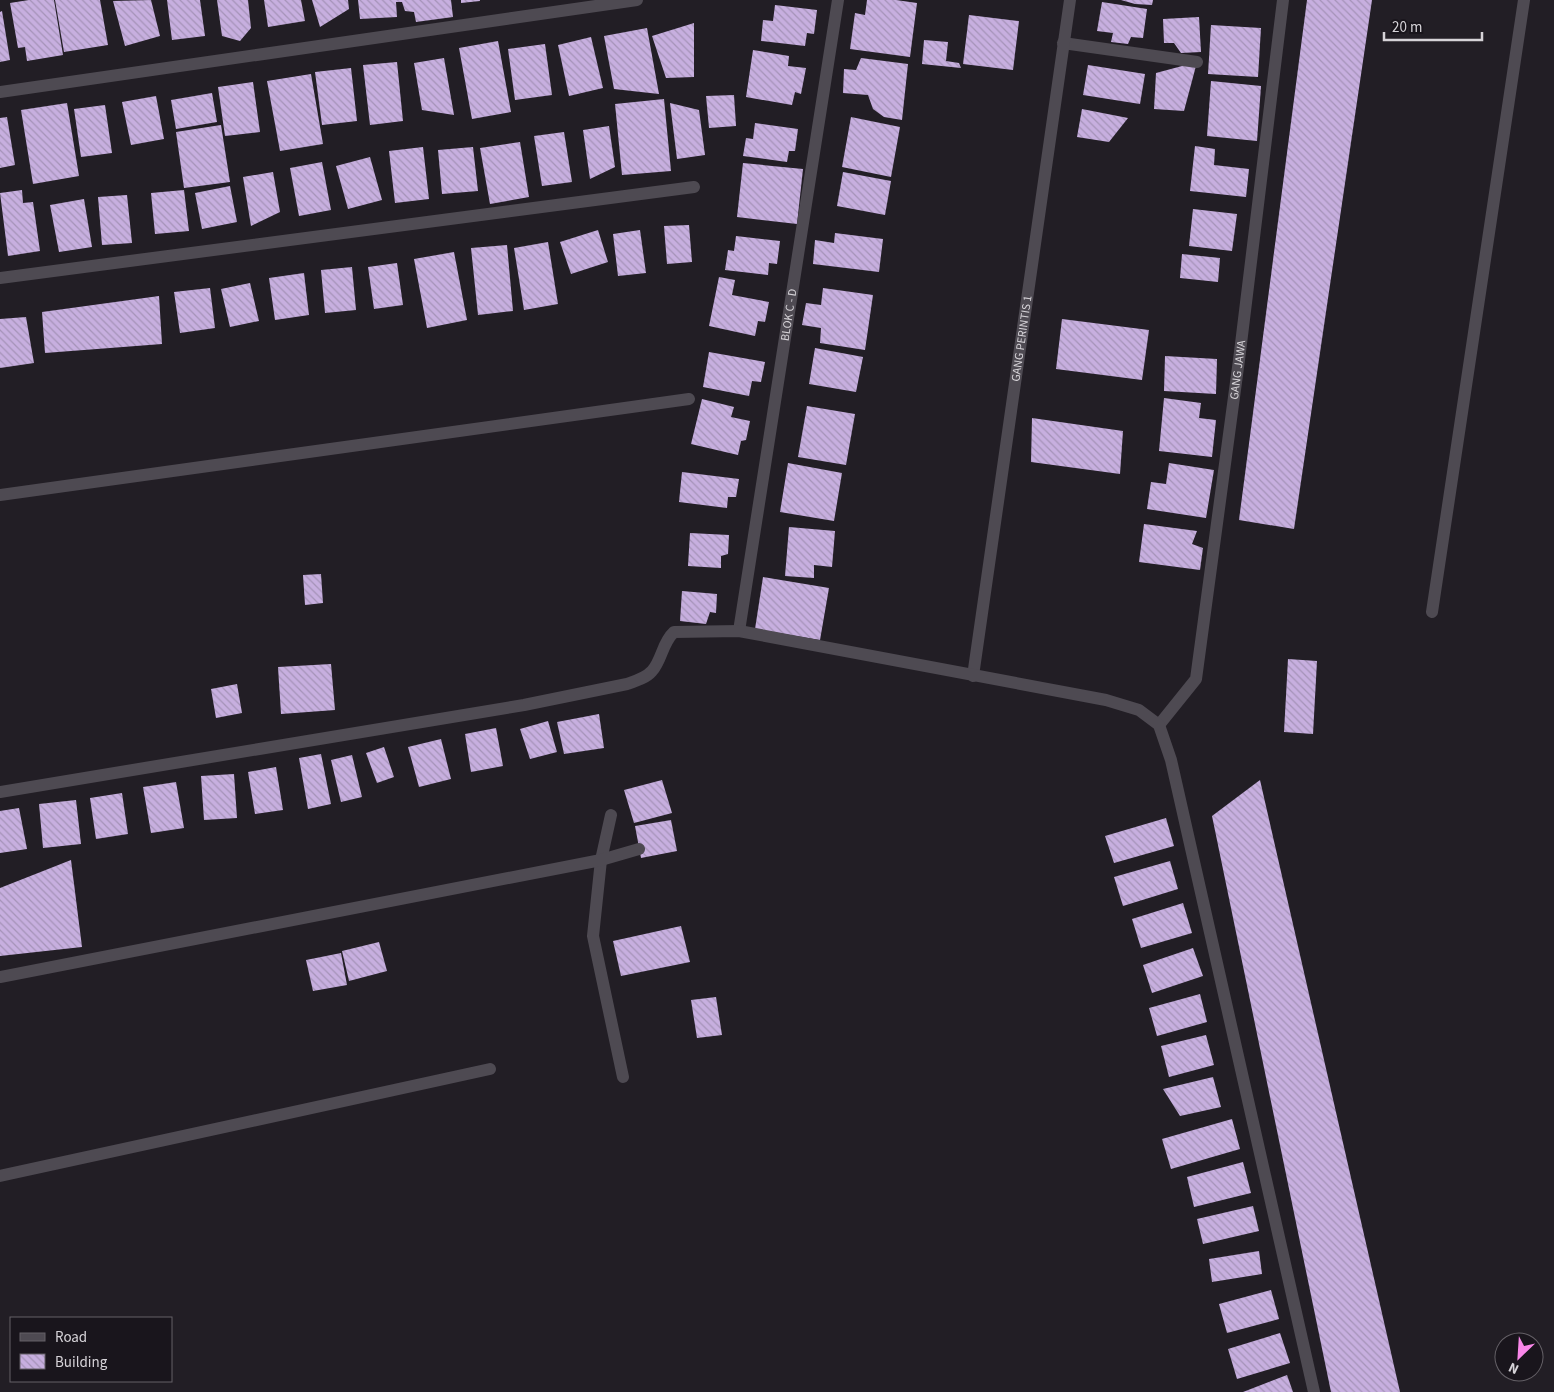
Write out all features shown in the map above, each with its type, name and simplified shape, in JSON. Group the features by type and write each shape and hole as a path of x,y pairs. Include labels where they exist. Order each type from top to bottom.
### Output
{"street":[{"path":"0,92 637,0"},
{"name":"BLOK C - D","path":"739,631 838,0"},
{"name":"GANG PERINTIS 1","path":"973,676 1070,0"},
{"name":"GANG JAWA","path":"1159,725 1196,679 1239,360 1283,0"},
{"path":"1432,612 1524,0"},
{"path":"1063,43 1197,62"},
{"path":"0,278 694,187"},
{"path":"0,495 689,399"},
{"path":"0,792 524,705 627,684 643,678 653,670 666,642 674,632 739,631 1106,700 1139,710 1159,725 1171,760 1314,1392"},
{"path":"611,815 600,860 593,936 623,1077"},
{"path":"0,977 600,860 639,848"},
{"path":"0,1176 490,1069"}],"building":[{"path":"29,0 54,0 63,55 27,61 25,47 18,48 10,3"},
{"path":"55,0 100,0 108,45 64,52"},
{"path":"151,0 160,36 125,46 113,1"},
{"path":"167,0 200,0 205,36 172,40"},
{"path":"217,0 248,0 251,28 240,41 222,36"},
{"path":"264,0 301,0 305,21 268,27"},
{"path":"312,0 348,0 349,9 320,27"},
{"path":"358,0 451,0 453,17 416,22 414,12 405,11 402,2 396,2 397,17 360,19"},
{"path":"461,0 480,0 480,1 461,3"},
{"path":"867,0 896,0 917,3 910,57 850,49 855,13 865,15"},
{"path":"1121,0 1153,0 1152,5 1135,4"},
{"path":"1307,0 1372,0 1294,529 1239,520"},
{"path":"1102,2 1147,9 1143,38 1131,37 1128,44 1111,42 1113,33 1097,31"},
{"path":"775,5 817,10 814,34 807,33 805,46 761,41 763,20 773,21"},
{"path":"2,11 10,60 0,62 0,12"},
{"path":"969,15 1019,21 1013,70 963,64"},
{"path":"1199,17 1201,52 1181,53 1174,43 1164,43 1163,19"},
{"path":"694,23 694,77 666,78 652,36"},
{"path":"1211,25 1261,28 1258,77 1208,74"},
{"path":"647,28 659,94 614,89 604,36"},
{"path":"591,37 603,88 569,96 558,45"},
{"path":"924,40 948,42 946,61 959,63 961,68 922,64"},
{"path":"498,41 511,112 472,119 459,48"},
{"path":"545,44 552,95 515,100 508,49"},
{"path":"753,50 789,56 788,66 806,68 801,94 795,92 792,105 746,97"},
{"path":"444,58 454,115 422,110 414,63"},
{"path":"861,58 908,64 902,120 884,117 873,109 868,95 843,93 844,69 856,70"},
{"path":"397,62 403,121 370,125 363,65"},
{"path":"1197,62 1184,111 1154,109 1156,73"},
{"path":"1088,65 1145,74 1140,104 1083,95"},
{"path":"351,68 357,121 322,125 315,72"},
{"path":"311,74 323,144 280,151 267,81"},
{"path":"1211,81 1261,86 1257,141 1207,136"},
{"path":"253,82 260,132 225,136 218,87"},
{"path":"212,93 217,122 176,129 171,100"},
{"path":"734,95 736,126 709,128 706,96"},
{"path":"156,96 164,139 131,145 122,102"},
{"path":"664,99 671,171 622,175 615,104"},
{"path":"67,103 79,176 33,184 21,110"},
{"path":"670,103 699,110 705,155 677,159"},
{"path":"105,105 112,153 81,157 74,109"},
{"path":"1082,109 1128,118 1109,142 1077,137"},
{"path":"7,117 15,165 0,168 0,118"},
{"path":"851,117 900,127 891,177 842,167"},
{"path":"755,123 798,129 795,151 789,151 787,162 743,156 746,138 753,139"},
{"path":"221,125 230,182 184,188 176,132"},
{"path":"609,126 615,167 590,179 583,130"},
{"path":"564,132 572,182 542,186 534,136"},
{"path":"520,142 529,197 490,204 480,148"},
{"path":"1195,146 1215,149 1214,165 1249,169 1246,197 1190,191"},
{"path":"423,147 429,199 395,203 389,151"},
{"path":"473,147 478,191 442,194 438,150"},
{"path":"370,157 382,200 348,209 336,166"},
{"path":"322,162 331,210 299,216 290,168"},
{"path":"743,163 803,169 797,224 737,217"},
{"path":"273,172 280,212 251,226 243,177"},
{"path":"843,172 891,181 885,215 837,206"},
{"path":"230,186 237,222 202,229 195,193"},
{"path":"22,190 23,203 33,202 40,251 8,256 0,193"},
{"path":"184,190 189,231 155,234 151,193"},
{"path":"127,195 132,243 102,245 98,197"},
{"path":"84,199 92,247 59,252 50,205"},
{"path":"1193,209 1237,214 1232,251 1189,246"},
{"path":"689,225 692,262 667,264 664,226"},
{"path":"598,230 608,262 571,274 560,242"},
{"path":"640,230 646,273 618,276 613,234"},
{"path":"835,233 883,239 879,272 813,264 815,240 834,243"},
{"path":"736,236 780,241 777,264 769,263 768,275 725,270 728,250 734,251"},
{"path":"548,242 558,304 524,310 514,248"},
{"path":"507,245 513,311 478,315 471,248"},
{"path":"454,252 467,320 427,328 414,259"},
{"path":"1182,254 1220,258 1218,282 1180,278"},
{"path":"397,263 403,305 374,309 368,267"},
{"path":"352,267 356,310 325,313 321,270"},
{"path":"304,273 309,315 275,320 269,278"},
{"path":"719,277 735,280 732,295 769,302 765,322 758,321 755,336 709,326"},
{"path":"250,283 259,321 230,327 221,289"},
{"path":"210,288 215,328 180,333 174,292"},
{"path":"823,288 873,295 865,350 820,343 821,328 802,325 806,303 821,305"},
{"path":"159,296 162,344 45,353 42,312"},
{"path":"26,317 34,363 0,368 0,319"},
{"path":"1062,319 1149,330 1142,380 1056,369"},
{"path":"815,348 863,357 856,392 809,384"},
{"path":"709,352 765,362 761,382 752,381 749,396 703,387"},
{"path":"1165,356 1217,359 1216,394 1164,391"},
{"path":"1164,398 1201,403 1199,418 1216,420 1212,457 1159,451"},
{"path":"702,399 734,407 731,417 750,421 746,440 741,441 738,455 691,444"},
{"path":"807,406 855,414 846,465 798,457"},
{"path":"1032,418 1123,431 1120,474 1031,462"},
{"path":"788,463 842,473 834,521 780,512"},
{"path":"1169,463 1214,470 1206,518 1147,509 1151,482 1166,484"},
{"path":"682,472 739,479 736,497 728,497 727,508 679,502"},
{"path":"1144,524 1197,531 1192,544 1203,548 1200,570 1139,562"},
{"path":"789,527 835,531 832,567 814,565 814,578 785,576"},
{"path":"690,533 729,535 728,554 721,556 721,568 688,566"},
{"path":"321,574 323,603 305,605 303,575"},
{"path":"763,577 829,588 820,640 755,629"},
{"path":"682,591 717,594 716,613 710,612 706,624 680,621"},
{"path":"1288,659 1317,661 1313,734 1284,732"},
{"path":"331,664 335,710 281,714 278,667"},
{"path":"237,684 242,713 216,718 211,689"},
{"path":"599,714 604,748 564,754 557,722"},
{"path":"548,721 557,752 530,759 520,729"},
{"path":"496,728 503,766 471,772 465,734"},
{"path":"441,739 451,779 419,787 408,747"},
{"path":"384,747 394,777 377,783 366,753"},
{"path":"321,754 331,804 308,809 299,758"},
{"path":"352,755 362,797 341,802 331,760"},
{"path":"276,767 283,810 255,814 248,772"},
{"path":"234,774 237,818 204,820 201,776"},
{"path":"662,780 672,813 634,823 624,790"},
{"path":"1260,780 1400,1392 1331,1392 1212,816"},
{"path":"176,782 184,828 151,833 143,787"},
{"path":"122,793 128,834 96,839 90,798"},
{"path":"76,800 81,844 43,848 39,804"},
{"path":"19,808 27,849 0,853 0,811"},
{"path":"1166,818 1174,846 1114,863 1105,836"},
{"path":"671,820 677,851 641,858 635,826"},
{"path":"71,860 82,947 0,956 0,888"},
{"path":"1170,861 1178,889 1123,906 1114,877"},
{"path":"1183,903 1192,933 1141,948 1132,919"},
{"path":"681,926 690,962 621,976 613,941"},
{"path":"379,942 387,971 349,981 342,951"},
{"path":"1193,948 1203,976 1152,993 1143,965"},
{"path":"341,953 347,985 313,991 306,960"},
{"path":"1200,994 1207,1022 1157,1036 1149,1008"},
{"path":"716,997 722,1035 697,1038 691,1000"},
{"path":"1206,1035 1214,1065 1169,1077 1161,1046"},
{"path":"1213,1077 1221,1107 1180,1116 1163,1089"},
{"path":"1232,1119 1240,1149 1171,1169 1162,1139"},
{"path":"1243,1162 1251,1193 1194,1207 1187,1177"},
{"path":"1253,1206 1259,1231 1203,1244 1197,1219"},
{"path":"1259,1251 1262,1274 1212,1282 1209,1259"},
{"path":"1271,1290 1279,1319 1227,1333 1219,1304"},
{"path":"1280,1333 1290,1363 1237,1379 1228,1349"},
{"path":"1287,1375 1293,1392 1243,1392"}]}
